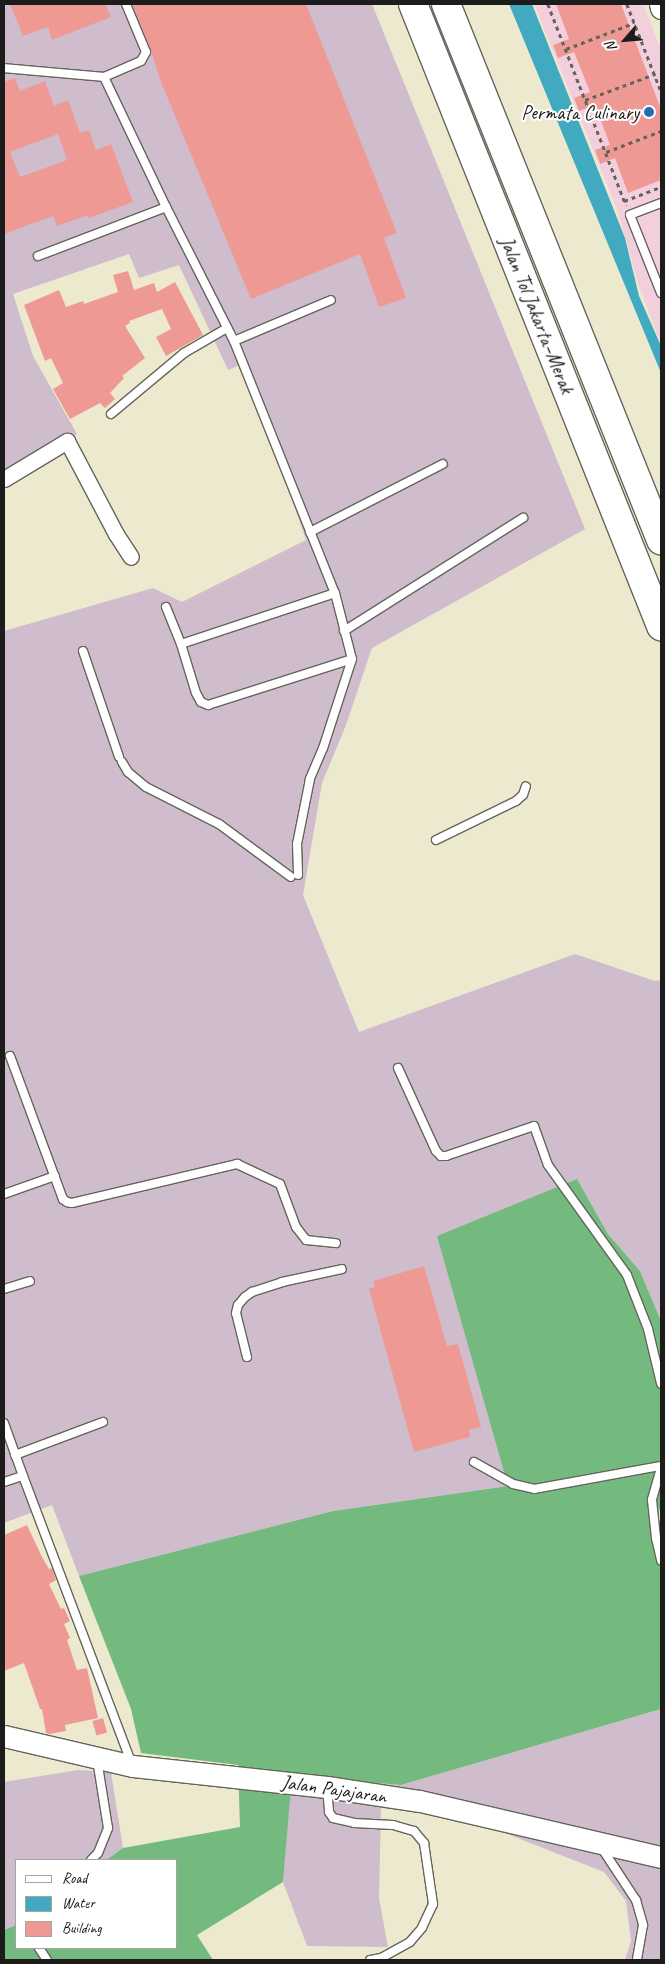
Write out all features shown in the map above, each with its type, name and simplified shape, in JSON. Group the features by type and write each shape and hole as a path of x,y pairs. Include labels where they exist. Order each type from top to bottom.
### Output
{"highway":[{"name":"Jalan Tol Jakarta–Merak","path":"413,4 661,626"},
{"name":"Jalan Tol Jakarta–Merak","path":"446,4 661,540"}],"main road":[{"path":"660,4 661,8"},
{"name":"Jalan Pajajaran","path":"4,1736 133,1766 326,1787 420,1801 661,1857"}],"street":[{"path":"4,480 66,441 116,534 131,557"}],"lane":[{"path":"4,68 104,77 141,61 146,52 126,4"},
{"path":"83,651 120,760 128,772 146,787 219,824 295,876 297,844 310,779 323,748 352,659 334,593 234,341 166,207 104,77"},
{"path":"661,203 630,215 661,293"},
{"path":"38,256 166,207"},
{"path":"234,341 331,300"},
{"path":"111,414 184,353 227,328"},
{"path":"310,532 443,464"},
{"path":"344,631 523,518"},
{"path":"181,644 334,593"},
{"path":"166,607 181,644 196,693 202,702 208,705 352,659"},
{"path":"436,840 516,800 523,795 526,786"},
{"path":"10,1056 63,1199 72,1203 242,1164 280,1184 296,1227 306,1240 336,1243"},
{"path":"398,1068 436,1151 441,1156 446,1156 534,1126 548,1165 626,1275 648,1329 661,1383"},
{"path":"4,1194 55,1176"},
{"path":"247,1357 236,1313 238,1305 245,1297 252,1292 282,1282 342,1269"},
{"path":"4,1289 30,1281"},
{"path":"15,1455 103,1422"},
{"path":"4,1423 133,1766"},
{"path":"474,1462 513,1484 534,1490 661,1467 652,1500 656,1538 661,1560"},
{"path":"4,1482 23,1476"},
{"path":"92,1859 98,1853 108,1828 99,1780 98,1759"},
{"path":"326,1787 327,1804 333,1818 354,1824 394,1825 414,1830 424,1844 433,1904 426,1920 410,1942 381,1958 370,1960"},
{"path":"598,1842 636,1900 643,1925 637,1960"},
{"path":"40,1949 46,1960"}],"path":[{"path":"548,4 630,215"},
{"path":"627,4 661,90"},
{"path":"566,49 635,22"},
{"path":"585,100 655,74"},
{"path":"606,152 661,131"},
{"path":"624,201 661,187"}],"shaded area":[{"path":"4,4 372,4 585,529 372,648 346,725 322,783 303,895 359,1032 575,954 655,981 661,980 661,1321 640,1271 608,1234 577,1179 508,1486 333,1511 79,1576 52,1505 4,1523 4,631 153,588 182,602 306,540 245,363 228,370 179,265 139,278 129,254 13,294 33,356 77,434 4,481"},
{"path":"534,4 643,4 661,49 661,344 639,286 617,209"},
{"path":"661,1709 661,1960 625,1960 631,1941 626,1901 604,1872 464,1817 381,1808 379,1898 388,1947 307,1946 283,1882 291,1776 401,1785"},
{"path":"78,1770 111,1772 123,1848 107,1859 15,1859 15,1925 4,1930 4,1782"}],"green space":[{"path":"577,1179 608,1234 640,1271 661,1321 661,1504 658,1515 661,1531 661,1709 401,1785 292,1776 283,1882 197,1935 213,1960 4,1960 4,1930 15,1925 15,1949 178,1949 178,1859 107,1859 123,1848 240,1827 238,1765 141,1753 131,1709 79,1576 333,1511 508,1486 437,1236"}],"water":[{"path":"509,4 532,4 625,238 639,296 661,346 661,373"}],"building":[{"path":"10,4 105,4 111,17 52,40 48,27 23,36"},
{"path":"132,4 306,4 397,233 384,238 406,298 379,307 360,254 251,299 161,82 151,50"},
{"path":"556,4 621,4 661,109 661,180 628,193 615,158 600,164 595,150 610,145 595,105 579,111 574,98 590,92 574,52 558,58 553,45 569,39"},
{"path":"15,78 20,91 45,81 54,106 68,100 80,133 89,130 96,150 111,144 133,202 89,218 88,215 57,226 53,216 4,234 4,82","holes":["58,134 67,160 20,177 10,152"]},
{"path":"128,271 134,290 154,283 157,292 175,282 203,335 166,356 156,337 171,329 162,309 129,321 130,323 125,326 145,358 122,376 124,378 110,393 115,399 105,408 100,403 70,419 53,389 63,383 51,358 45,361 24,305 59,290 66,307 83,301 84,304 118,292 113,275"},
{"path":"424,1266 447,1346 458,1344 481,1427 469,1430 470,1437 414,1452 369,1289 375,1287 373,1281"},
{"path":"27,1525 42,1557 49,1569 52,1568 56,1580 49,1584 61,1609 64,1608 70,1621 64,1624 70,1638 67,1640 77,1670 87,1668 98,1718 65,1725 66,1731 49,1734 46,1733 42,1709 40,1709 24,1663 4,1671 4,1535"},
{"path":"103,1718 107,1732 97,1735 92,1721"}],"place":[{"name":"Permata Culinary","path":"649,112"}]}
